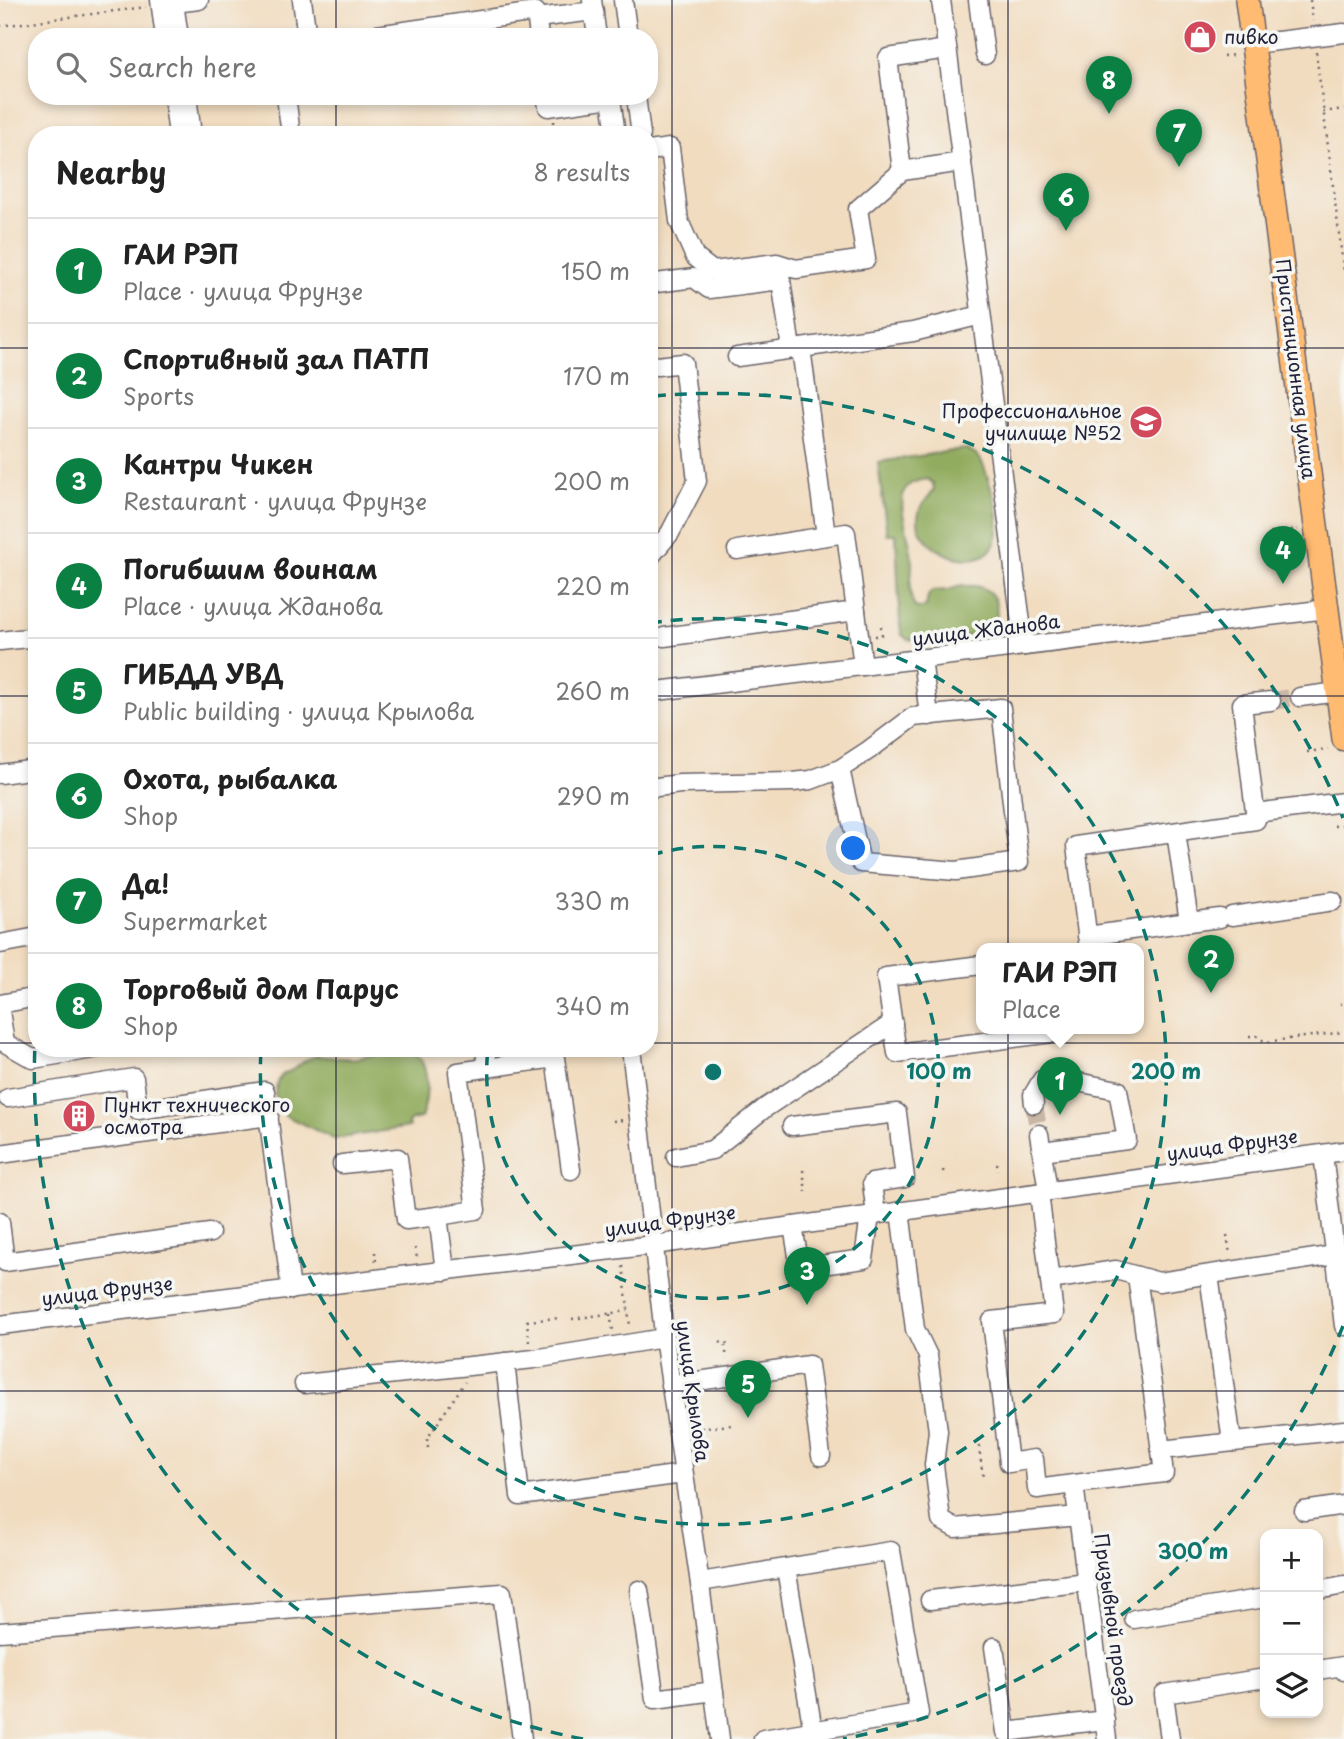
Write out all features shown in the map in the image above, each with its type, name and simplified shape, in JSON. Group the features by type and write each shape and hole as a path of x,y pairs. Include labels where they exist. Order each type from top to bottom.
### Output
{"main road":[{"name":"Пристанционная улица","path":"1247,0 1244,50 1336,608 1336,744"}],"street":[{"path":"178,28 174,3 199,0"},
{"path":"302,0 306,28"},
{"path":"623,0 627,28"},
{"path":"941,0 1024,646"},
{"path":"978,0 985,55"},
{"path":"160,2 164,28"},
{"path":"419,28 525,11 593,5 596,28"},
{"path":"525,11 534,28"},
{"path":"1244,50 1344,33"},
{"path":"902,171 888,58 947,49"},
{"path":"174,105 177,126"},
{"path":"188,105 191,126"},
{"path":"287,105 290,126"},
{"path":"612,105 614,126"},
{"path":"637,105 640,126"},
{"path":"658,150 670,148 680,221 695,257 713,271 777,263 796,269 866,260 858,209 902,171 962,162"},
{"path":"658,283 694,278 709,289 781,280 796,349 826,536"},
{"path":"737,357 913,332 981,315"},
{"path":"658,366 683,363 697,481 670,533 658,547"},
{"path":"737,550 846,533 863,666"},
{"name":"улица Жданова","path":"658,691 1336,608"},
{"path":"664,637 856,611"},
{"path":"0,641 28,637"},
{"path":"922,658 929,716"},
{"path":"1300,697 1338,692"},
{"path":"1271,701 1242,704 1256,820 1076,846 1088,942 1189,922 1333,901"},
{"path":"658,787 811,779 840,769 913,717 1002,708 1019,862 956,871 861,863 840,769"},
{"path":"0,774 28,770"},
{"path":"1255,813 1344,802"},
{"path":"1176,832 1189,922"},
{"path":"0,944 28,939"},
{"path":"976,966 886,977 897,1053 1045,1034"},
{"path":"0,1004 28,999"},
{"path":"0,1011 5,1043 28,1056"},
{"path":"676,1157 712,1150 765,1108 893,1023"},
{"path":"486,1057 488,1068"},
{"name":"улица Крылова","path":"632,1057 664,1338 677,1432 687,1466 719,1739"},
{"path":"342,1164 398,1158 406,1220 476,1210 458,1072 555,1058 572,1170"},
{"path":"1034,1104 1033,1095 1042,1080 1057,1077 1118,1090 1127,1140 1040,1142 1054,1314 992,1321 1009,1463 1034,1459 1037,1489 1164,1473 1137,1276"},
{"path":"8,1098 134,1078 138,1110 265,1091 291,1290"},
{"path":"792,1126 897,1113 905,1178 872,1183 873,1215 863,1259 800,1268 793,1226"},
{"path":"0,1154 269,1116"},
{"name":"улица Фрунзе","path":"0,1325 653,1245 1344,1151"},
{"path":"1323,1154 1344,1325"},
{"path":"900,1212 915,1329 928,1356 938,1432 934,1465 941,1520 955,1528 1077,1511"},
{"path":"438,1216 446,1271"},
{"path":"0,1222 5,1262 210,1233"},
{"path":"1050,1280 1116,1270 1158,1282 1335,1255"},
{"path":"1209,1275 1231,1442"},
{"path":"304,1384 531,1359 664,1338"},
{"path":"505,1362 520,1496 687,1466"},
{"path":"670,1385 809,1365 821,1456"},
{"path":"1161,1450 1344,1430"},
{"name":"Призывной проезд","path":"1074,1484 1107,1739"},
{"path":"1304,1511 1344,1505"},
{"path":"700,1582 891,1551 919,1713 763,1739"},
{"path":"786,1568 813,1731"},
{"path":"930,1600 1087,1582"},
{"path":"1323,1589 1344,1585"},
{"path":"639,1590 655,1699 714,1691"},
{"path":"0,1632 502,1593 522,1739"},
{"path":"1134,1619 1260,1599"},
{"path":"995,1647 1006,1732 1105,1720"},
{"path":"1323,1669 1343,1666 1344,1671"},
{"path":"1170,1739 1164,1694 1260,1679"}],"path":[{"path":"1310,0 1344,273"},
{"path":"0,26 160,2"},
{"path":"1223,56 1244,50"},
{"path":"1323,113 1344,109"},
{"path":"1270,533 1299,529"},
{"path":"1307,752 1336,744"},
{"path":"1334,826 1344,825"},
{"path":"1249,1037 1257,1036 1265,1042 1344,1032"},
{"path":"997,1163 998,1170"},
{"path":"803,1170 806,1192"},
{"path":"943,1170 944,1175"},
{"path":"1227,1235 1232,1271"},
{"path":"621,1249 633,1343"},
{"path":"375,1252 376,1260"},
{"path":"572,1319 628,1311"},
{"path":"531,1359 527,1321 559,1318"},
{"path":"720,1342 725,1345 730,1340"},
{"path":"428,1448 427,1439 476,1365"},
{"path":"677,1432 732,1425"},
{"path":"978,1439 983,1477"}],"green space":[{"path":"965,449 979,457 986,471 998,518 995,542 984,555 968,559 950,555 933,546 922,533 918,517 922,505 934,489 933,483 927,479 910,484 904,492 902,509 912,555 911,597 915,607 920,609 926,607 932,591 977,586 988,591 995,599 995,623 989,631 976,635 907,639 902,635 900,625 896,534 887,534 878,462"},
{"path":"314,1057 418,1057 424,1068 427,1089 421,1118 411,1120 409,1127 334,1139 286,1116 275,1095 277,1082 282,1075"}],"tunnel":[{"path":"1271,701 1300,697"},
{"path":"1034,1104 1039,1134"}],"place":[{"name":"пивко","path":"1200,37"},
{"name":"Торговый дом Парус","path":"1109,114"},
{"name":"Да!","path":"1179,167"},
{"name":"Охота, рыбалка","path":"1066,231"},
{"name":"Профессиональное училище №52","path":"1146,422"},
{"name":"Погибшим воинам","path":"1283,584"},
{"name":"Спортивный зал ПАТП","path":"1211,993"},
{"name":"ГАИ РЭП","path":"1060,1115"},
{"name":"Пункт технического осмотра","path":"79,1116"},
{"name":"Кантри Чикен","path":"807,1305"},
{"name":"ГИБДД УВД","path":"748,1418"}]}
